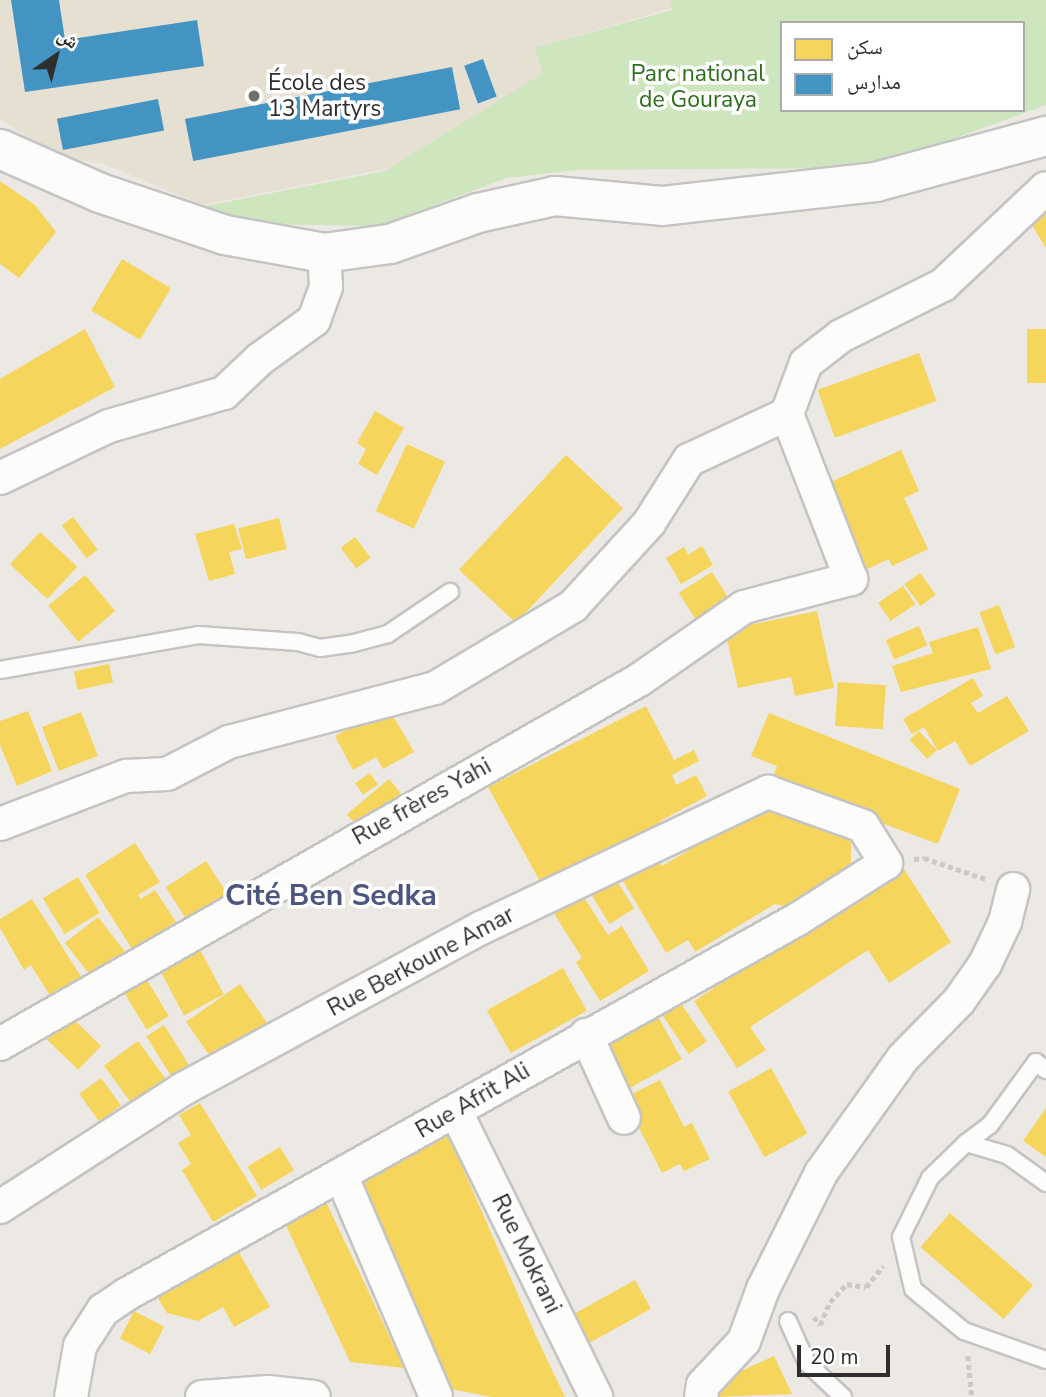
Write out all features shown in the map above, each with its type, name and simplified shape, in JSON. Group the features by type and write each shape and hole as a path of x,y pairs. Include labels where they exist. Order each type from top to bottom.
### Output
{"main road":[{"path":"0,149 100,193 225,235 324,253 390,244 478,213 555,196 662,206 876,182 1046,136"}],"street":[{"path":"0,824 126,776 167,774 229,742 435,688 573,606 649,523 689,460 786,414 806,363 841,337 943,285 1046,188"},
{"path":"0,478 109,426 224,394 260,359 314,320 326,287 324,253"},
{"name":"Rue frères Yahi","path":"0,1044 639,680 744,607 851,579 786,414"},
{"name":"Rue Berkoune Amar","path":"0,1207 219,1069 481,928 768,792 863,826 886,863"},
{"name":"Rue Afrit Ali","path":"71,1397 80,1346 103,1310 456,1112 586,1035 798,919 886,863"},
{"path":"701,1397 709,1378 744,1341 763,1289 821,1173 886,1080 959,1001 985,964 1005,922 1013,889"},
{"path":"586,1035 624,1118"},
{"name":"Rue Mokrani","path":"456,1112 596,1397"},
{"path":"341,1175 436,1397"},
{"path":"202,1397 268,1392 314,1397"}],"lane":[{"path":"0,670 198,635 298,642 320,648 343,645 388,634 450,592"},
{"path":"1046,1070 1036,1062 990,1125 966,1143 930,1178 901,1237 913,1289 964,1331 1046,1360"},
{"path":"966,1143 1007,1155 1046,1183"},
{"path":"788,1321 807,1363 843,1397"}],"path":[{"path":"886,863 924,858 1013,889"},
{"path":"788,1321 807,1306 820,1325 830,1301 847,1284 866,1287 878,1269 904,1252"},
{"path":"964,1331 972,1397"}],"shaded area":[{"name":"École des 13 Martyrs","path":"0,0 675,0 676,7 535,48 543,73 396,167 202,205 104,164 59,157 0,119"}],"green space":[{"name":"Parc national de Gouraya","path":"670,0 1046,0 1046,105 942,143 849,168 575,170 507,178 378,226 256,224 206,206 385,171 543,73 534,48 672,10"}],"building: سكن":[{"path":"0,181 35,205 56,232 19,278 0,264"},
{"path":"1046,213 1046,248 1030,222"},
{"path":"122,259 171,288 140,340 91,310"},
{"path":"85,329 115,387 0,449 0,379"},
{"path":"1027,329 1046,329 1046,383 1027,383"},
{"path":"919,353 936,401 835,438 818,390"},
{"path":"375,411 404,428 377,475 358,464 366,449 357,443"},
{"path":"407,444 445,462 414,529 376,511"},
{"path":"901,450 919,491 904,498 928,549 892,566 889,559 863,571 824,485"},
{"path":"566,455 623,508 516,623 459,570"},
{"path":"73,517 98,550 86,558 62,525"},
{"path":"279,518 287,549 246,559 238,528"},
{"path":"234,524 242,549 229,552 235,574 209,581 195,534"},
{"path":"40,532 77,567 47,599 10,564"},
{"path":"355,537 371,558 356,569 341,548"},
{"path":"702,546 713,565 681,584 666,558 684,547 688,555"},
{"path":"712,572 731,603 698,623 679,593"},
{"path":"920,573 936,595 920,606 905,584"},
{"path":"85,575 115,611 78,642 48,606"},
{"path":"903,586 915,604 890,621 878,603"},
{"path":"999,605 1015,647 996,655 979,613"},
{"path":"817,611 834,688 795,696 791,677 738,688 725,630"},
{"path":"919,626 927,645 894,659 886,640"},
{"path":"978,627 991,669 901,692 892,666 933,653 929,642"},
{"path":"109,664 113,683 78,690 74,671"},
{"path":"973,678 983,696 971,703 978,713 1007,696 1029,731 970,766 955,741 938,751 924,727 912,734 903,719"},
{"path":"838,682 886,685 883,729 835,726"},
{"path":"646,706 674,760 694,750 699,761 672,775 676,785 696,775 707,796 660,821 663,826 542,885 488,787"},
{"path":"388,707 414,752 383,769 376,757 353,770 335,736"},
{"path":"28,711 52,771 17,786 0,745 0,721"},
{"path":"81,712 98,756 59,771 42,727"},
{"path":"769,713 960,789 938,844 771,782 777,766 751,756"},
{"path":"919,731 937,750 927,759 909,740"},
{"path":"370,773 378,785 363,795 355,783"},
{"path":"389,779 405,798 363,834 347,814"},
{"path":"769,803 851,836 851,876 795,909 775,904 695,952 688,940 666,953 623,881 659,860 662,866"},
{"path":"135,843 160,882 138,895 141,899 155,890 176,922 132,949 85,875"},
{"path":"206,861 231,899 190,925 166,887"},
{"path":"902,866 951,942 889,983 868,950 750,1027 766,1050 737,1068 694,1001"},
{"path":"78,877 100,913 64,934 43,898"},
{"path":"615,878 634,909 609,924 590,893"},
{"path":"582,894 608,935 622,926 649,971 600,1001 576,962 582,958 553,912"},
{"path":"32,899 85,983 54,1002 31,965 24,970 0,928 0,919"},
{"path":"98,917 125,952 92,978 65,943"},
{"path":"197,944 224,994 184,1015 157,965"},
{"path":"563,968 587,1011 511,1053 487,1010"},
{"path":"141,970 169,1016 147,1030 119,983"},
{"path":"240,984 269,1025 215,1063 186,1022"},
{"path":"676,996 707,1042 689,1054 658,1008"},
{"path":"656,1013 682,1059 623,1092 597,1045"},
{"path":"68,1014 101,1046 78,1070 45,1038"},
{"path":"164,1025 192,1070 174,1081 146,1036"},
{"path":"138,1041 172,1087 138,1112 104,1066"},
{"path":"771,1068 807,1134 765,1157 728,1092"},
{"path":"101,1078 121,1106 99,1121 79,1094"},
{"path":"660,1080 684,1127 692,1123 710,1159 684,1171 680,1164 662,1173 624,1098"},
{"path":"200,1103 257,1196 213,1222 182,1170 191,1164 178,1143 191,1135 179,1115"},
{"path":"1046,1108 1046,1157 1023,1141"},
{"path":"449,1136 565,1397 492,1397 441,1387 350,1178"},
{"path":"280,1147 294,1170 261,1190 247,1167"},
{"path":"325,1200 404,1368 350,1362 283,1219"},
{"path":"950,1213 1033,1285 1003,1319 920,1247"},
{"path":"237,1249 270,1307 234,1327 223,1307 198,1321 167,1313 156,1295"},
{"path":"635,1280 651,1309 588,1344 572,1315"},
{"path":"134,1311 164,1326 150,1354 120,1339"},
{"path":"774,1356 792,1394 714,1397 709,1386"}],"building: مدارس":[{"path":"11,0 59,0 65,40 197,20 204,66 25,92"},
{"path":"483,59 497,97 478,103 464,66"},
{"path":"452,67 460,109 193,161 185,119"},
{"path":"158,99 164,130 63,150 57,119"}],"place":[{"name":"École des 13 Martyrs","path":"254,96"}],"district":[{"name":"Cité Ben Sedka","path":"331,896"}]}
